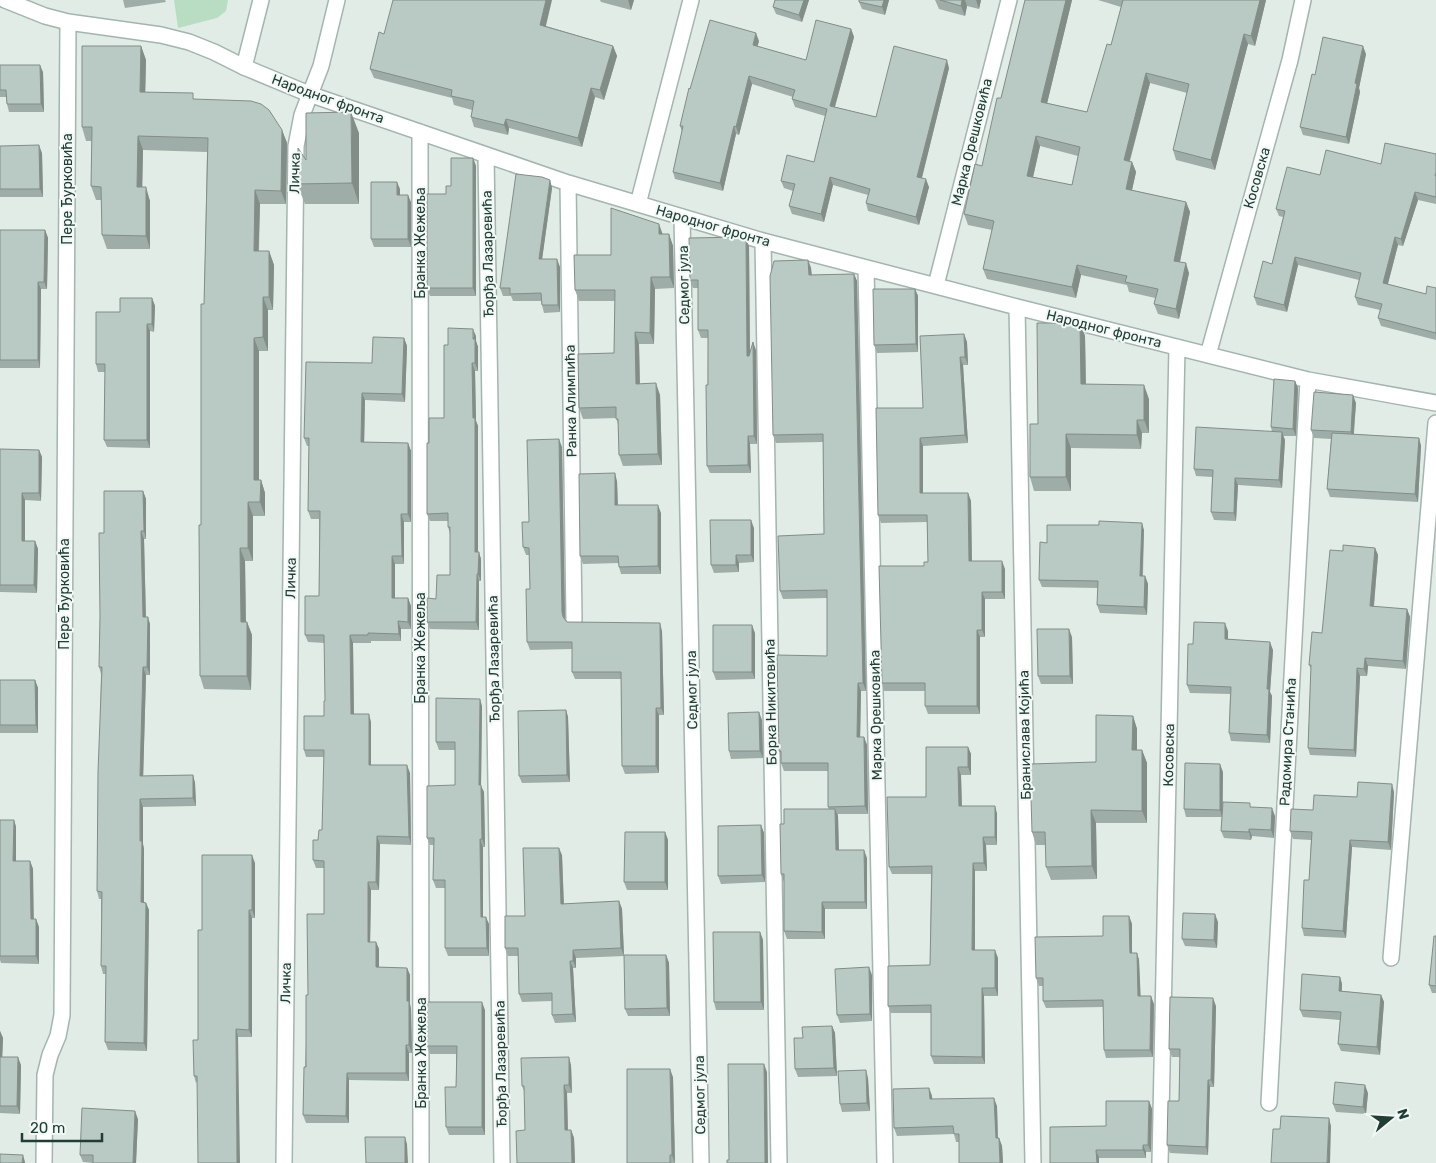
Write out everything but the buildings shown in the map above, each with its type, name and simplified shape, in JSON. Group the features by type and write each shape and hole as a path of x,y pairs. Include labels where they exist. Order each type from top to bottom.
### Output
{"street":[{"name":"Народног фронта","path":"5,0 45,16 68,22 161,35 189,42 309,94 568,183 764,241 1308,380 1436,403"},
{"path":"244,67 261,0"},
{"name":"Личка","path":"284,1163 296,146 299,127 309,94 321,66 337,0"},
{"path":"638,204 691,0"},
{"name":"Марка Орешковића","path":"936,285 1009,0"},
{"name":"Косовска","path":"1208,355 1290,60 1303,0"},
{"name":"Пере Ђурковића","path":"44,1163 45,1075 50,1055 58,1036 62,1015 68,22"},
{"name":"Бранка Жежеља","path":"420,132 421,1163"},
{"name":"Ђорђа Лазаревића","path":"486,155 502,1163"},
{"name":"Ранка Алимпића","path":"568,183 574,620"},
{"name":"Седмог јула","path":"682,217 701,1163"},
{"name":"Борка Никитовића","path":"764,241 779,1163"},
{"name":"Марка Орешковића","path":"866,268 885,1163"},
{"name":"Бранислава Којића","path":"1018,307 1033,1163"},
{"name":"Косовска","path":"1160,1163 1177,348"},
{"name":"Радомира Станића","path":"1269,1103 1308,380"},
{"path":"1391,958 1436,423"}],"green space":[{"path":"174,0 228,0 226,11 217,18 178,28"}]}
